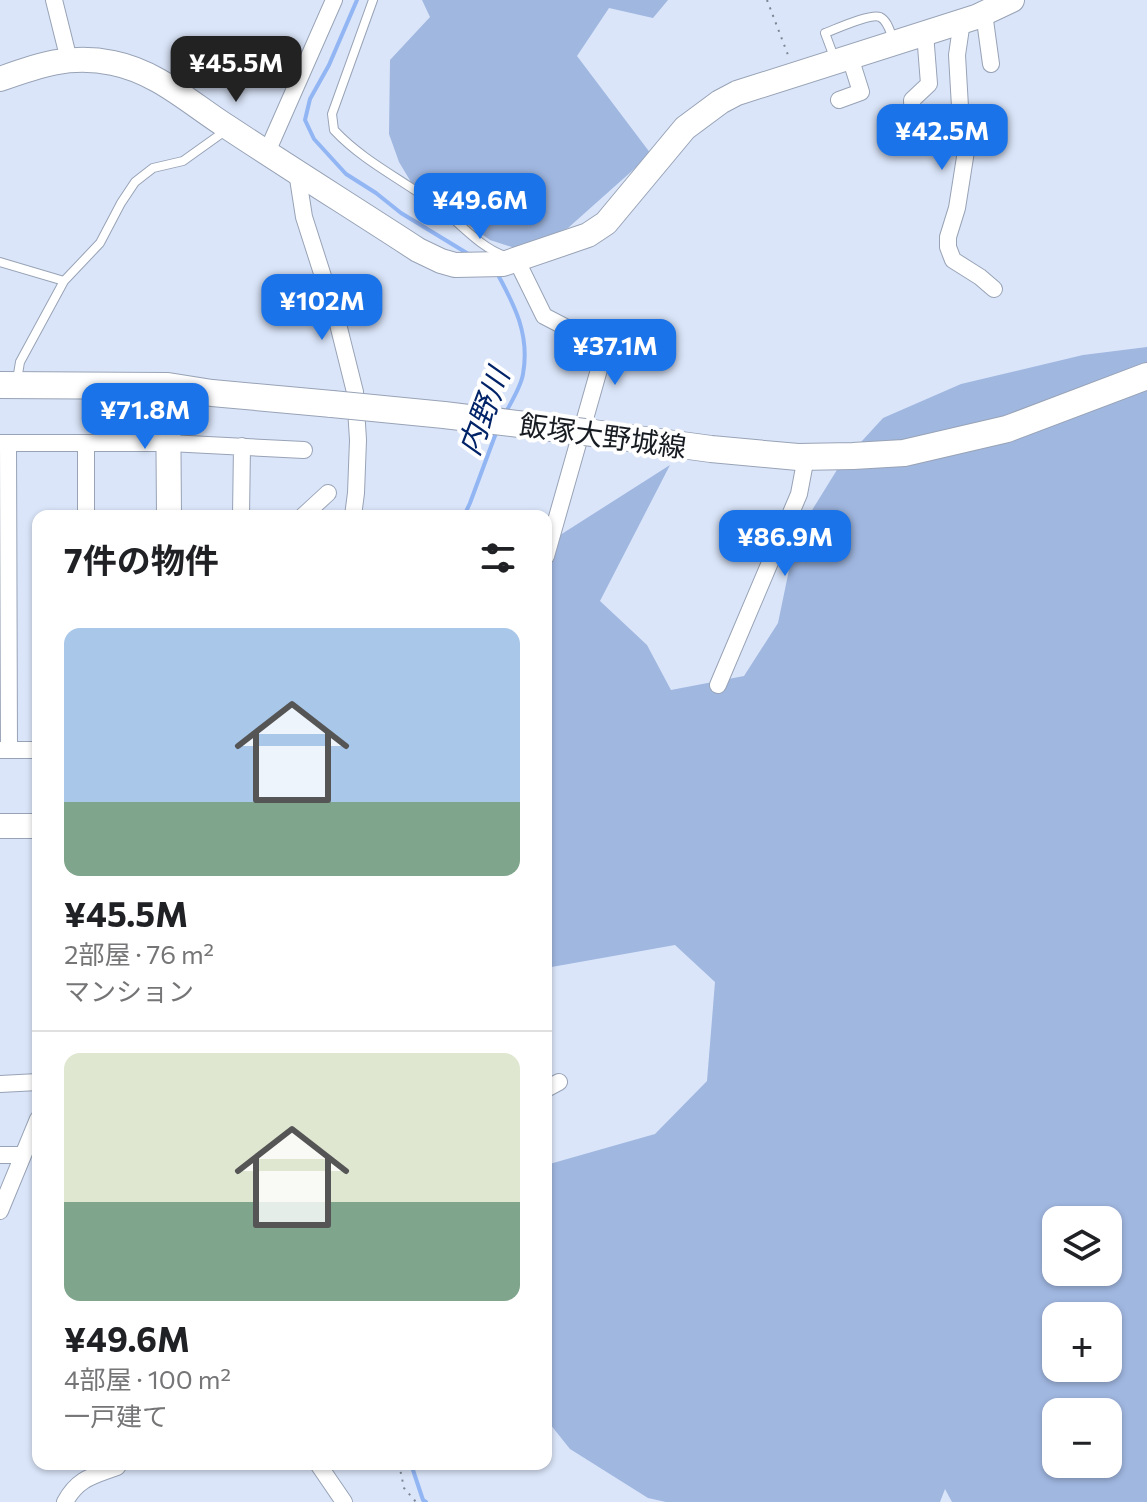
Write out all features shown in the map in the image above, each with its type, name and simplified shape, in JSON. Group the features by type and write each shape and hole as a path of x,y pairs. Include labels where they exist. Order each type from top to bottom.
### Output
{"main road":[{"name":"飯塚大野城線","path":"8,385 168,386 444,415 711,449 806,457 904,453 941,446 1007,429 1147,376"}],"street":[{"path":"54,0 69,60"},
{"path":"267,152 334,0"},
{"path":"0,79 34,66 69,60 112,63 148,75 418,250 459,266 509,262 588,235 606,223 620,208 685,128 737,93 993,8"},
{"path":"991,64 993,8"},
{"path":"993,8 957,55 960,107 969,132 948,247 953,260 994,289"},
{"path":"888,139 901,134 913,121 912,100 929,84 925,33"},
{"path":"839,100 861,92 843,59"},
{"path":"297,172 304,217 337,320 355,392 358,440 354,510"},
{"path":"509,262 544,316 600,345 602,359 552,535"},
{"path":"168,386 169,510"},
{"path":"32,750 4,750 4,443 169,443 304,450"},
{"path":"86,443 86,510"},
{"path":"241,510 242,446"},
{"path":"718,685 799,494 806,457"},
{"path":"310,510 328,493"},
{"path":"0,826 32,826"},
{"path":"0,1084 32,1082"},
{"path":"0,1211 32,1133"},
{"path":"0,1155 23,1155"},
{"path":"65,1502 71,1490 81,1481 109,1470"},
{"path":"322,1470 344,1502"}],"lane":[{"path":"373,0 332,114 334,130 367,160 435,204 480,243 509,262"},
{"path":"843,59 825,33 873,16 881,17 886,22 894,43"},
{"path":"8,385 64,281 100,243 135,182 153,168 183,161 229,128"},
{"path":"0,262 64,281"}],"path":[{"path":"767,0 795,75"},
{"path":"400,1470 404,1488 416,1502"}],"shaded area":[{"path":"422,0 668,0 653,18 609,8 577,56 651,154 568,228 518,249 490,240 463,221 439,195 426,192 411,182 399,162 389,134 390,60 430,17"},
{"path":"1147,347 1147,1502 952,1502 945,1489 940,1502 666,1502 648,1498 570,1449 552,1426 552,1163 655,1134 707,1081 715,982 675,945 552,967 552,540 670,465 600,601 647,645 671,690 744,676 778,623 796,536 840,465 883,418 961,384 1083,355"}],"waterway":[{"name":"内野川","path":"357,0 329,65 310,99 305,120 314,139 346,174 401,213 470,255"},
{"name":"内野川","path":"497,273 519,321 525,360 522,379 505,414"},
{"name":"内野川","path":"467,510 496,433"},
{"name":"内野川","path":"413,1470 426,1502"}]}
